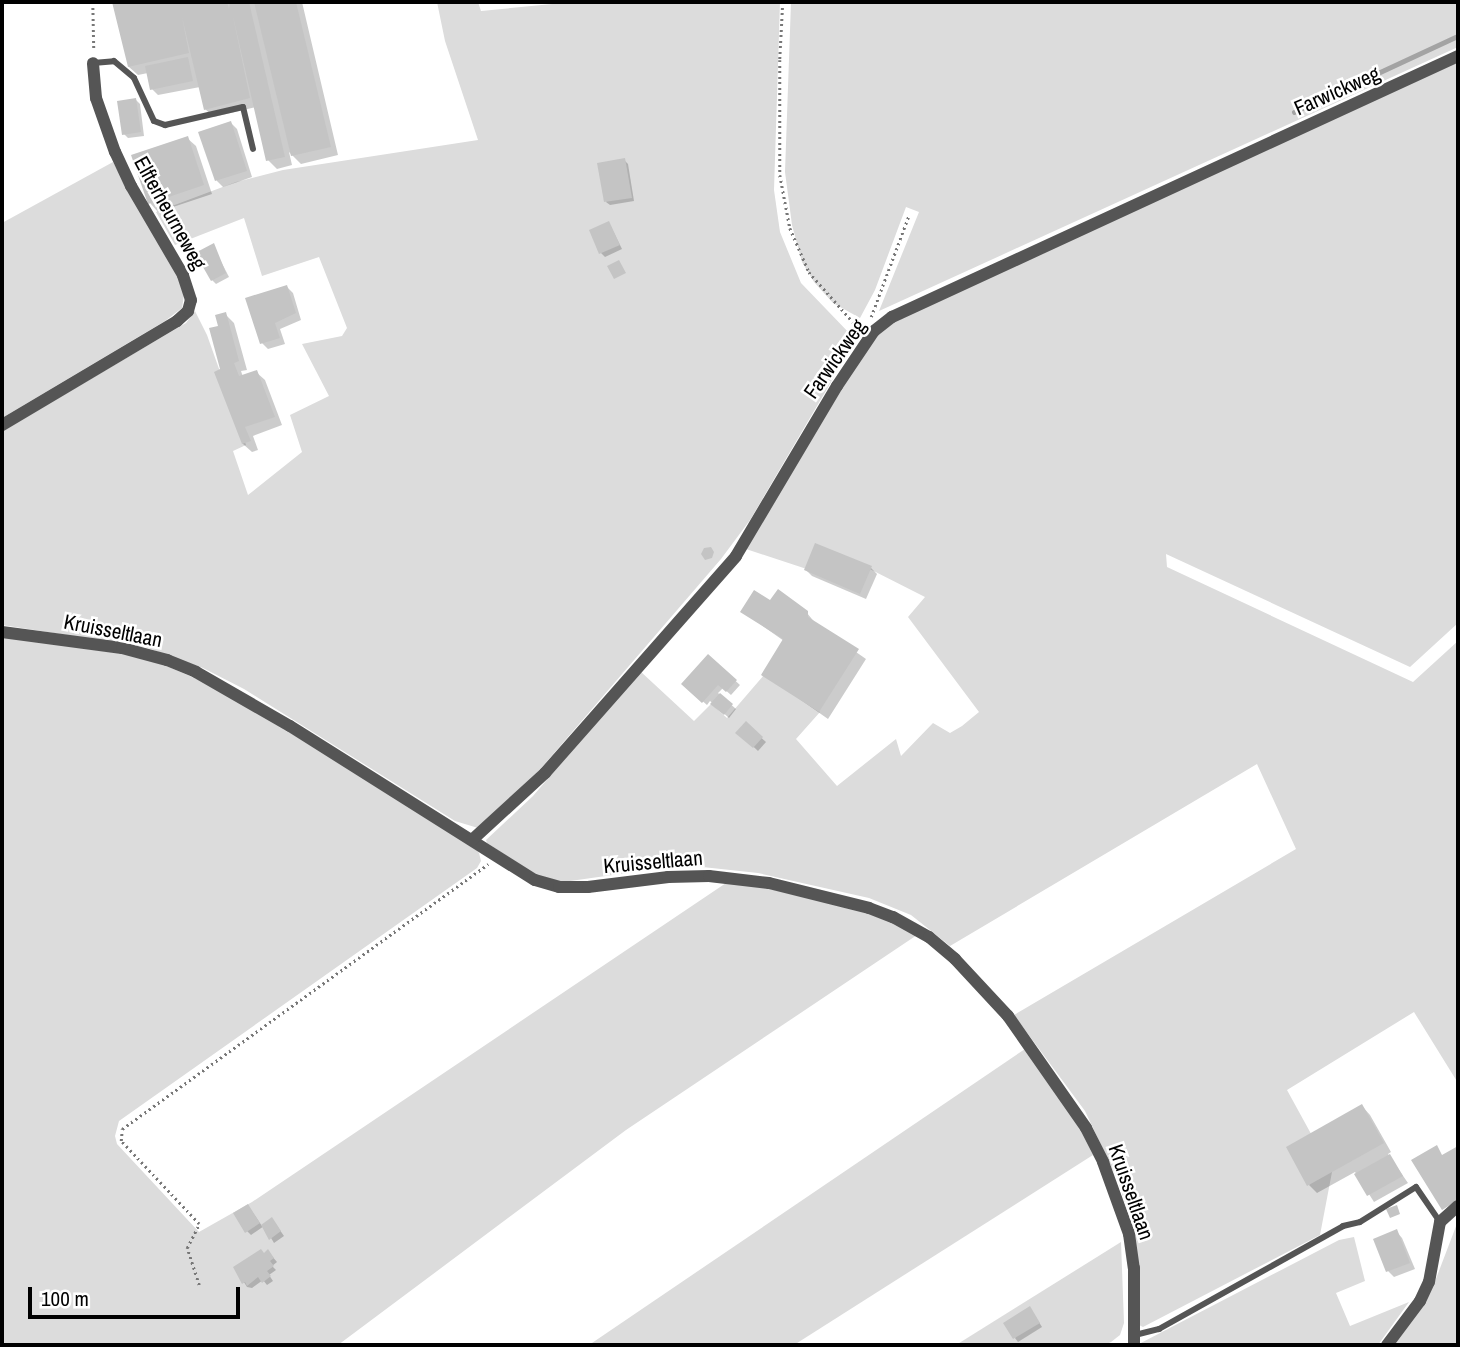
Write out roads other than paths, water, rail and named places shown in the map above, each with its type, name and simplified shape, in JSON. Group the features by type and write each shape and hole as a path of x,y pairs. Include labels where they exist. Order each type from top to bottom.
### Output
{"street":[{"name":"Farwickweg","path":"472,840 545,773 736,556 871,335 905,311 1458,56"},
{"name":"Elfterheurneweg","path":"2,425 177,321 188,311 191,300 183,275 115,152 96,98 93,63"},
{"name":"Kruisseltlaan","path":"2,632 122,648 167,660 196,672 268,712 535,880 559,887 588,887 668,877 709,876 769,883 893,916 929,937 955,959 1008,1016 1086,1128 1103,1162 1129,1234 1135,1268 1134,1340"},
{"path":"1387,1345 1420,1301 1429,1282 1440,1222 1458,1206"}],"lane":[{"path":"93,63 114,61 135,78 154,121 165,125 243,107 253,149"},
{"path":"1134,1340 1343,1226 1360,1222 1416,1187 1440,1222"}],"waterway":[{"path":"1294,112 1458,36"}]}
